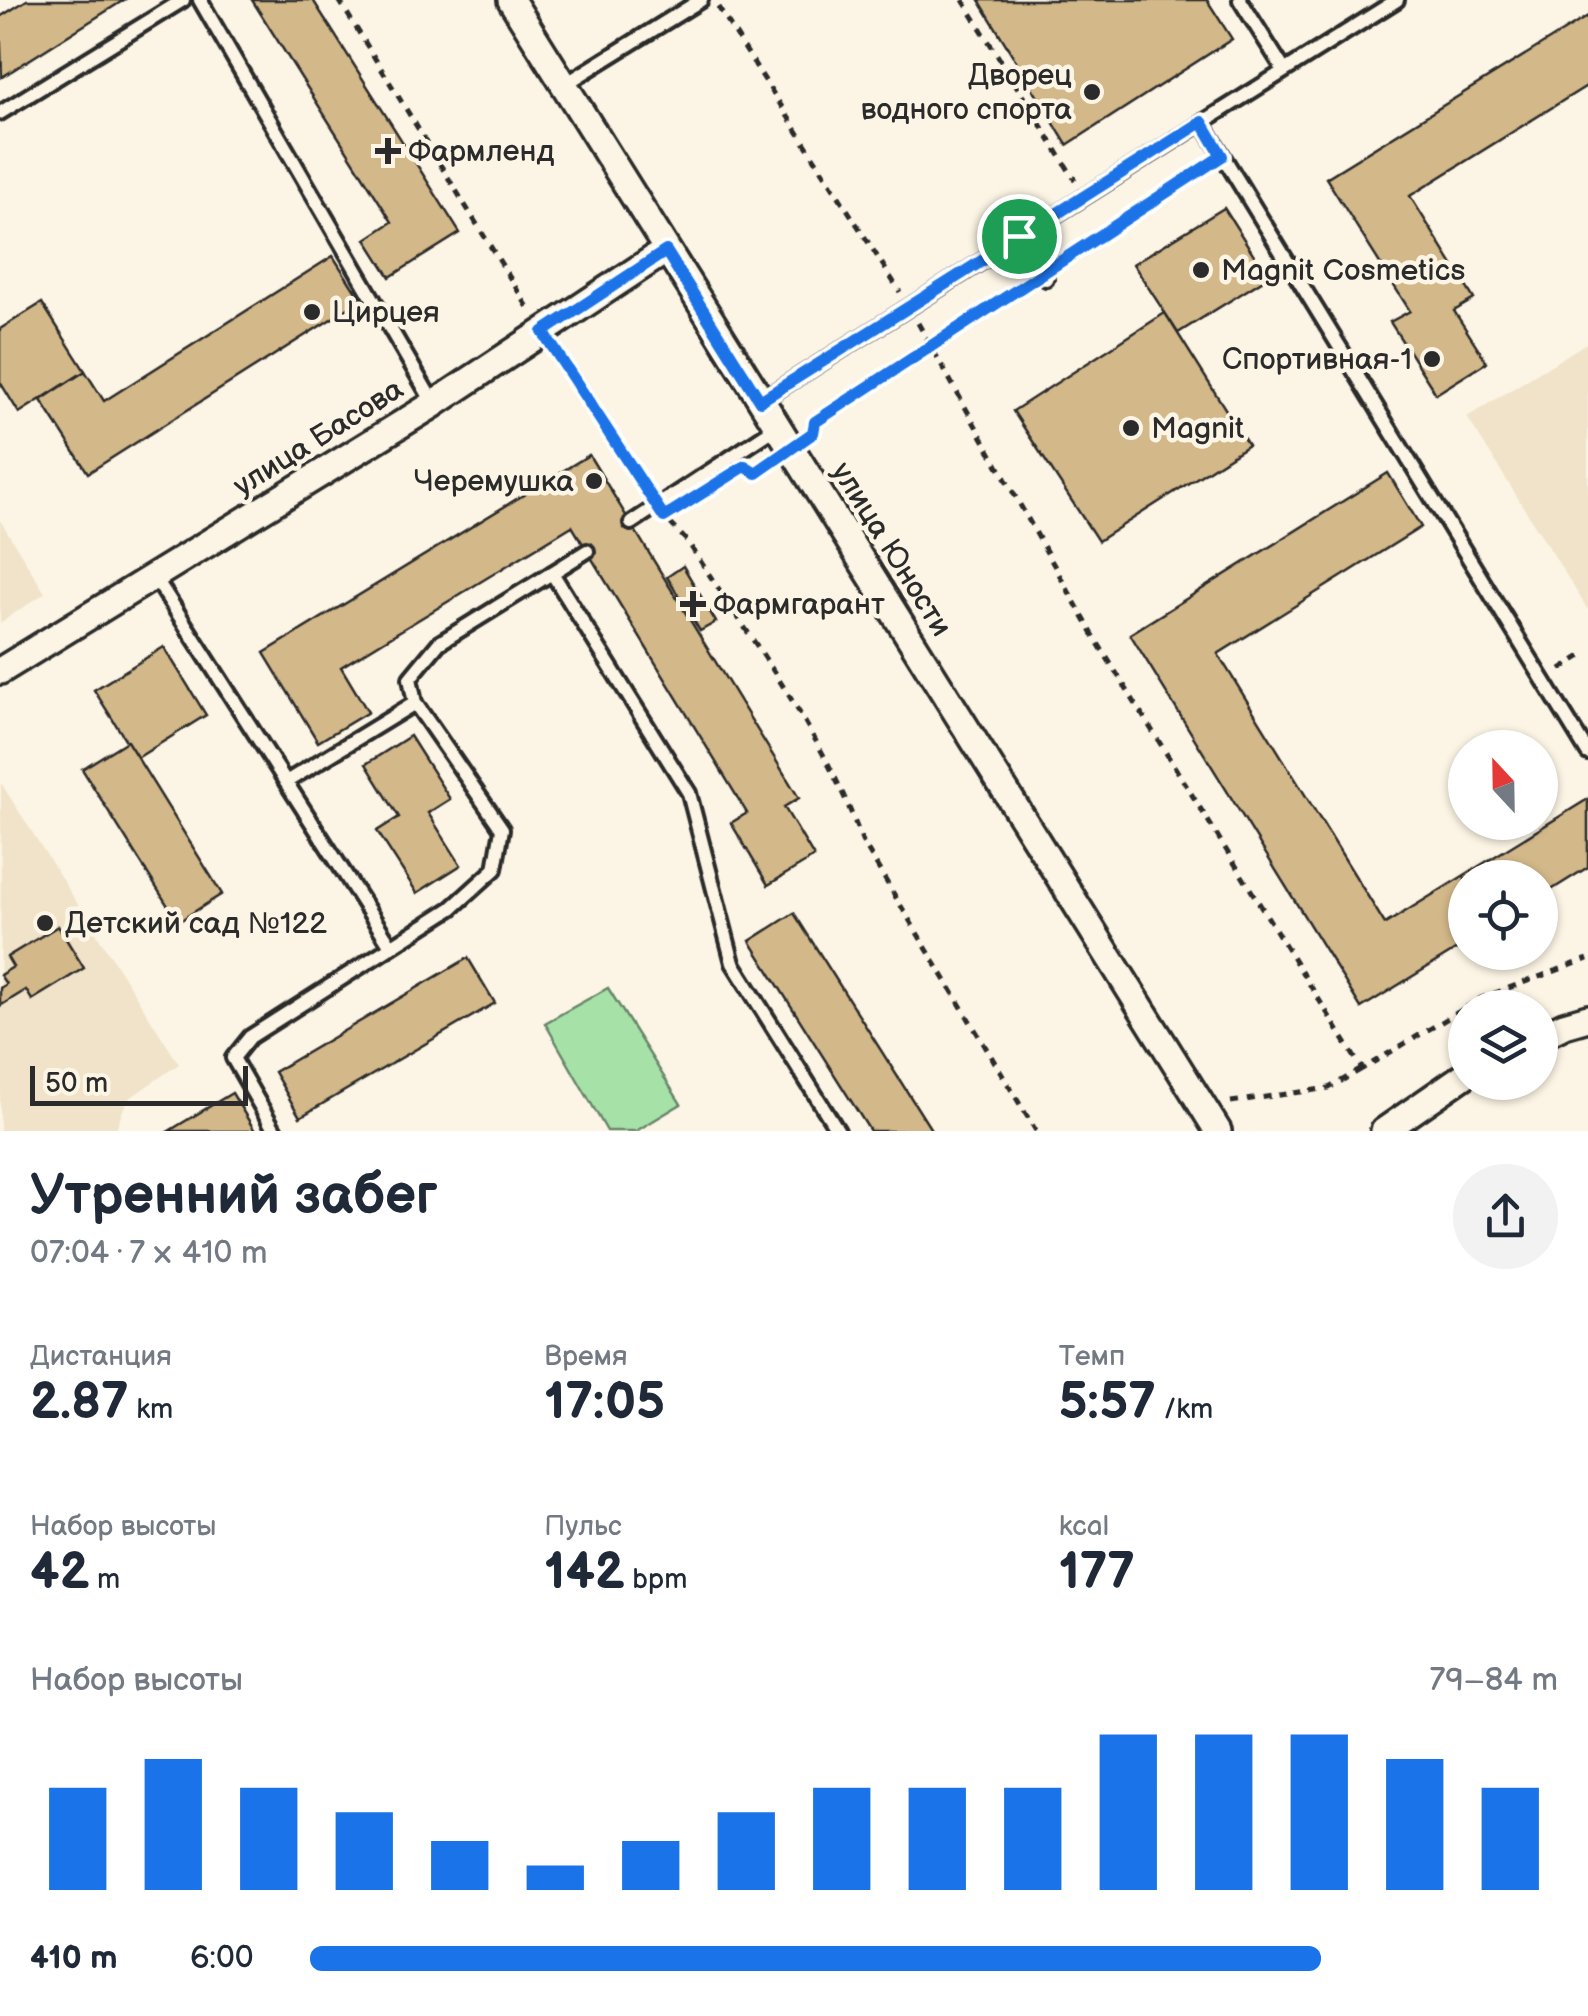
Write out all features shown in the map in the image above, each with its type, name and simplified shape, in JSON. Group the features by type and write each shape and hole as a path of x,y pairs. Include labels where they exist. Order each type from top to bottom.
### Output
{"street":[{"name":"улица Юности","path":"511,0 1214,1124"},
{"name":"улица Басова","path":"0,671 434,404 666,251"},
{"path":"1558,1028 1588,1018"},
{"path":"1384,1131 1448,1087"}],"lane":[{"path":"0,112 183,0"},
{"path":"200,0 434,404"},
{"path":"564,85 701,0"},
{"path":"1240,0 1284,70"},
{"path":"760,401 1397,0"},
{"path":"1202,122 1588,754"},
{"path":"1019,236 1044,275"},
{"path":"632,523 777,427"},
{"path":"275,1131 233,1058 250,1036 452,908 495,869 502,828 415,703 410,678 439,643 587,551"},
{"path":"552,573 689,794 733,962 838,1131"},
{"path":"154,576 391,946"},
{"path":"286,782 415,703"}],"path":[{"path":"340,0 655,507 688,542 784,692 846,795 862,841 1036,1131"},
{"path":"713,0 909,306 1096,640 1362,1068"},
{"path":"963,0 1084,195"},
{"path":"745,466 756,473 792,451 813,433 815,422 1222,156"},
{"path":"1541,682 1588,652"},
{"path":"1503,990 1588,959"},
{"path":"1214,1124 1226,1103 1328,1088 1448,1018"}],"shaded area":[{"path":"1588,342 1588,610 1467,417"},
{"path":"0,520 45,593 0,623"},
{"name":"Детский сад №122","path":"1,783 179,1064 127,1100 115,1131 0,1131"}],"green space":[{"path":"608,988 681,1104 636,1131 607,1131 545,1023"}],"building":[{"path":"27,0 124,0 2,77 0,17"},
{"path":"252,0 313,0 460,233 390,277 366,239 392,222"},
{"name":"Дворец водного спорта","path":"979,0 1207,0 1232,39 1067,145"},
{"path":"1588,16 1588,85 1410,196 1474,299 1454,311 1487,362 1436,394 1390,322 1410,311 1326,178"},
{"name":"Magnit Cosmetics","path":"1224,208 1268,277 1178,333 1133,264"},
{"path":"333,256 361,300 88,473 41,400 85,371 104,401"},
{"path":"42,303 85,371 19,413 0,382 0,329"},
{"name":"Magnit","path":"1165,313 1248,445 1098,541 1013,411"},
{"path":"589,455 799,798 784,807 814,857 768,885 731,823 747,813 572,526 341,667 368,712 318,742 264,653"},
{"path":"1388,473 1421,527 1218,654 1385,924 1448,885 1448,954 1361,1008 1130,634"},
{"path":"683,566 716,622 700,631 667,577"},
{"path":"164,647 206,715 137,758 94,690"},
{"path":"410,736 450,799 428,813 461,865 417,893 377,831 399,817 366,764"},
{"path":"127,741 222,894 178,922 82,769"},
{"path":"1588,799 1588,867 1558,886 1558,860 1489,860 1521,840 1558,840 1558,817"},
{"path":"794,913 932,1131 870,1131 750,941"},
{"path":"58,926 84,968 32,1000 26,990 0,1006 0,988 6,984 0,975 13,967 7,957"},
{"path":"468,958 495,1003 300,1117 274,1072"},
{"path":"232,1093 255,1131 169,1131"}],"place":[{"name":"Дворец водного спорта","path":"1092,92"},
{"name":"Фармленд","path":"388,151"},
{"name":"Magnit Cosmetics","path":"1201,270"},
{"name":"Цирцея","path":"312,312"},
{"name":"Спортивная-1","path":"1432,359"},
{"name":"Magnit","path":"1131,428"},
{"name":"Черемушка","path":"594,481"},
{"name":"Фармгарант","path":"693,604"},
{"name":"Детский сад №122","path":"45,923"}],"route":[{"path":"1202,122 1222,156 815,422 813,433 792,451 756,473 745,466 664,517 543,332 666,251 760,401 1019,236 1202,122"}]}
